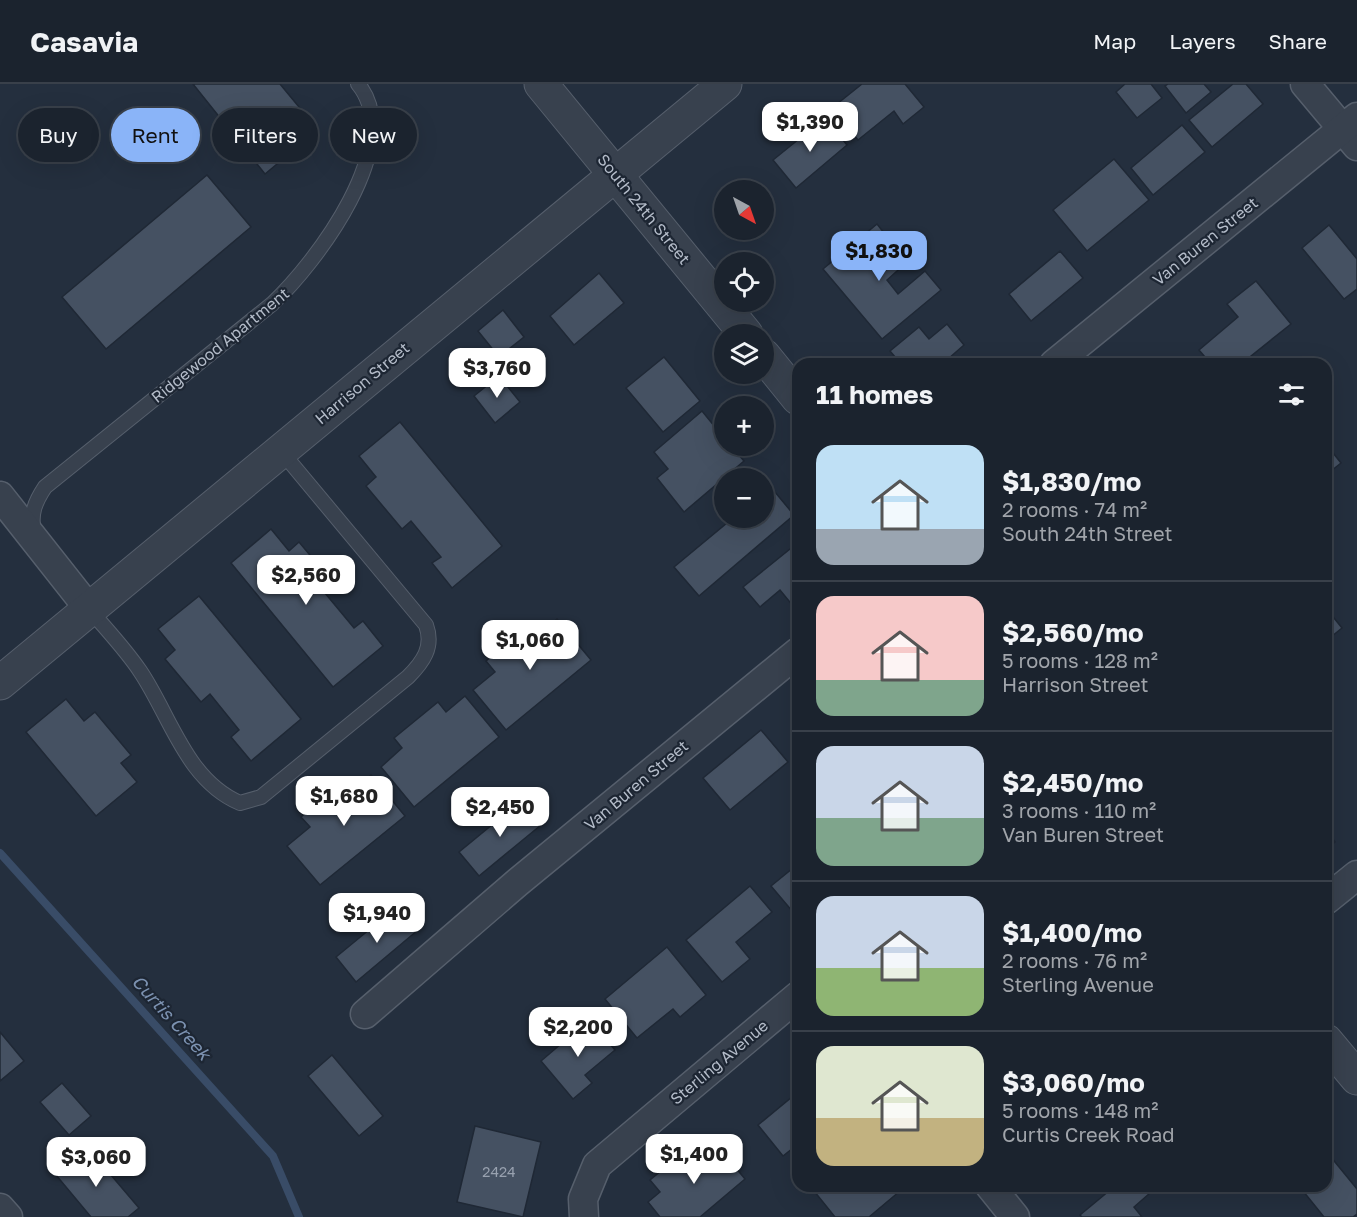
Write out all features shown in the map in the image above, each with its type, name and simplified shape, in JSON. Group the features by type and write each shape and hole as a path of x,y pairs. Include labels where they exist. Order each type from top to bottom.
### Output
{"street":[{"name":"South 24th Street","path":"541,84 739,324"},
{"name":"Harrison Street","path":"4,680 615,172 725,84"},
{"path":"1305,84 1352,130"},
{"name":"Van Buren Street","path":"1062,358 1352,130"},
{"path":"774,368 792,391"},
{"path":"0,496 90,610"},
{"name":"Van Buren Street","path":"365,1014 519,882 792,657"},
{"path":"1332,895 1357,875"},
{"name":"Sterling Avenue","path":"584,1217 583,1199 588,1181 597,1165 792,1001"},
{"path":"1332,1048 1357,1078"},
{"path":"995,1192 1015,1217"},
{"path":"0,1208 8,1217"}],"lane":[{"name":"Ridgewood Apartment","path":"38,542 33,530 32,516 35,502 45,487 272,304 294,284 321,247 351,199 372,143 373,121 370,105 358,84"},
{"path":"90,610 141,673 183,749 219,791 240,803 261,797 399,684 418,667 426,656 429,646 426,626 281,451"}],"building":[{"path":"193,84 280,84 300,108 212,108"},
{"path":"862,84 905,84 924,107 903,124 894,111 858,140 832,108"},
{"path":"1125,84 1151,84 1162,98 1137,118 1116,92"},
{"path":"1168,84 1204,84 1211,92 1186,113 1165,86"},
{"path":"1233,84 1246,84 1263,104 1212,147 1189,120"},
{"path":"825,118 847,145 796,188 773,160"},
{"path":"1182,125 1205,152 1153,195 1131,168"},
{"path":"1114,159 1149,200 1087,251 1053,210"},
{"path":"255,162 279,162 265,174"},
{"path":"207,175 251,227 106,349 62,297"},
{"path":"877,224 907,262 887,280 898,294 925,271 941,290 882,339 823,269"},
{"path":"1329,225 1357,259 1357,289 1344,299 1302,248"},
{"path":"1060,251 1083,278 1031,321 1009,294"},
{"path":"599,273 624,303 574,345 550,316"},
{"path":"1256,281 1291,324 1248,358 1206,358 1199,350 1238,317 1227,304"},
{"path":"503,310 524,337 499,357 478,331"},
{"path":"947,324 964,345 949,358 896,358 890,351 919,327 929,339"},
{"path":"664,357 700,401 663,432 626,388"},
{"path":"499,376 520,402 495,423 474,396"},
{"path":"702,411 714,426 714,456 740,456 744,461 736,468 714,468 714,486 684,512 657,478 668,469 654,452"},
{"path":"400,422 502,546 452,588 432,563 441,557 411,521 402,529 366,486 376,477 359,456"},
{"path":"1332,452 1341,463 1332,470"},
{"path":"774,491 792,513 792,517 699,596 674,567 721,528 774,528"},
{"path":"271,529 289,551 299,542 335,585 325,593 354,628 363,621 383,646 333,687 231,563"},
{"path":"792,547 792,605 780,590 760,607 743,587"},
{"path":"199,596 301,719 251,761 231,737 239,730 210,694 201,702 165,659 175,650 158,629"},
{"path":"1332,616 1342,628 1332,636"},
{"path":"557,619 591,660 506,730 473,690 495,672 486,661 529,625 538,635"},
{"path":"465,696 499,737 414,807 381,767 402,748 394,738 438,702 446,712"},
{"path":"66,699 84,721 95,712 131,755 121,763 137,782 96,816 26,732"},
{"path":"761,730 788,762 730,810 703,778"},
{"path":"371,775 405,816 320,885 287,846 310,827 301,817 344,780 352,791"},
{"path":"521,801 541,825 479,876 459,852"},
{"path":"792,869 792,911 771,886"},
{"path":"750,886 772,912 736,942 750,959 722,982 686,940"},
{"path":"398,906 418,930 356,982 336,957"},
{"path":"667,947 706,995 680,1017 673,1009 637,1038 605,999"},
{"path":"589,1020 615,1050 585,1075 592,1083 573,1099 541,1061"},
{"path":"0,1032 24,1061 0,1081"},
{"path":"332,1055 383,1116 359,1136 308,1076"},
{"path":"62,1083 91,1116 69,1135 40,1102"},
{"path":"792,1097 792,1149 783,1156 758,1125"},
{"path":"475,1126 541,1142 523,1217 457,1202"},
{"path":"716,1144 745,1179 700,1217 660,1217 648,1202 660,1192 650,1180 684,1152 693,1163"},
{"path":"88,1148 139,1208 128,1217 91,1217 56,1175"},
{"path":"1332,1158 1357,1189 1357,1214 1353,1217 1324,1217 1304,1192 1332,1192"},
{"path":"815,1192 899,1192 869,1217 835,1217"},
{"path":"1108,1192 1150,1193 1134,1207 1142,1217 1082,1217 1080,1215"}],"waterway":[{"name":"Curtis Creek","path":"0,853 273,1156 299,1217"}]}
